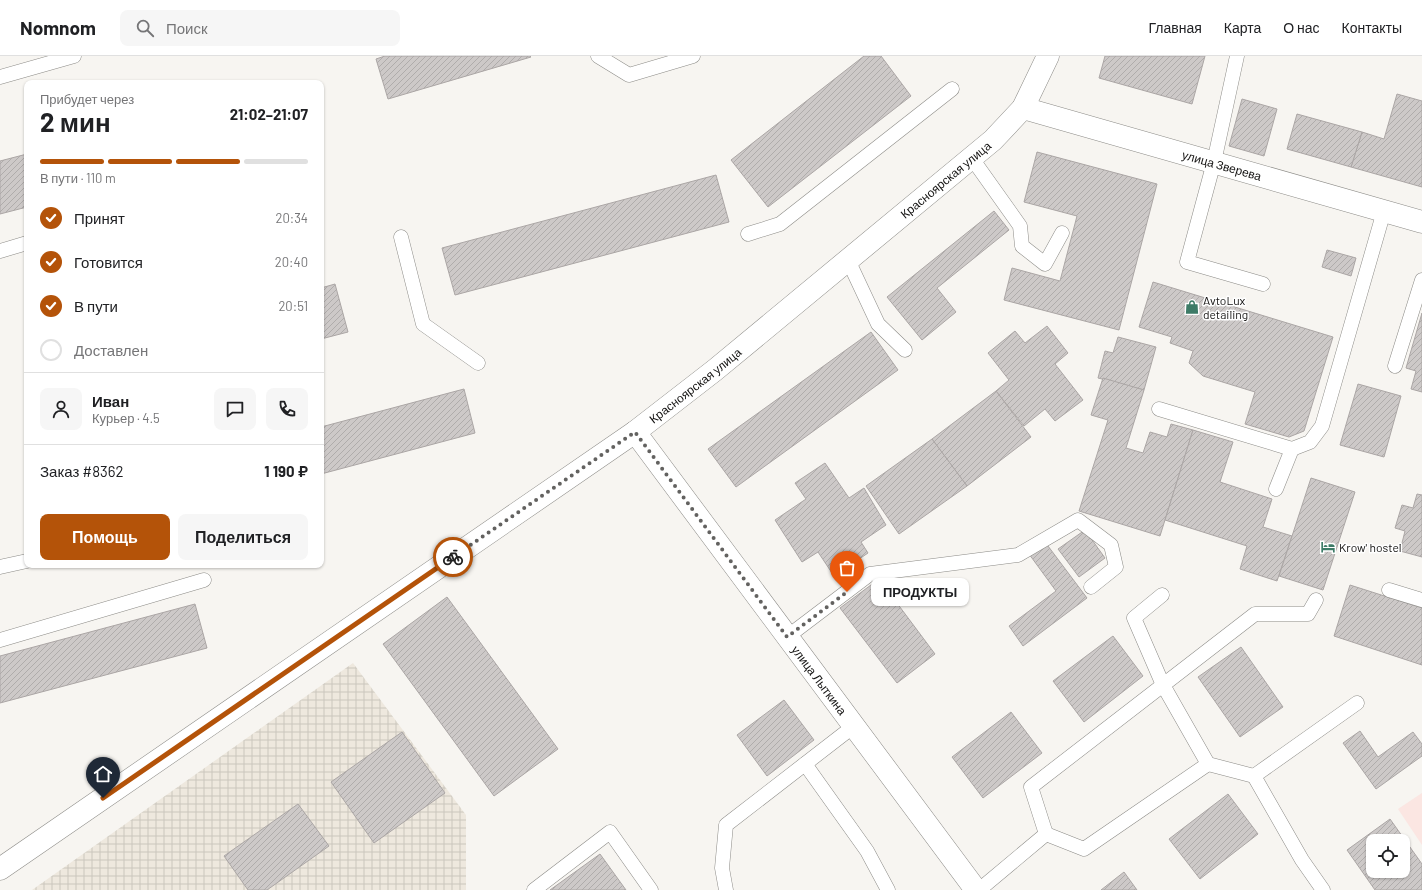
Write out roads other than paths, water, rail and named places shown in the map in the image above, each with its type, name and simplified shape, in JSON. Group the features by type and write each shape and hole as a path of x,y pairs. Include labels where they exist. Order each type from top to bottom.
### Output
{"street":[{"name":"Красноярская улица","path":"0,869 635,432 715,370 993,140 1023,108 1048,56"},
{"name":"улица Зверева","path":"1023,108 1422,222"},
{"name":"улица Лыткина","path":"635,432 976,890"}],"lane":[{"path":"0,77 74,56"},
{"path":"598,56 629,75 693,56"},
{"path":"1237,56 1214,162 1187,262 1263,284"},
{"path":"748,234 780,224 952,90"},
{"path":"971,157 1020,226 1022,246 1045,264 1062,233"},
{"path":"1159,409 1292,449 1310,442 1322,426 1384,211"},
{"path":"401,238 423,324 478,364"},
{"path":"0,251 24,244"},
{"path":"848,260 878,324 905,350"},
{"path":"1394,366 1422,280"},
{"path":"1276,489 1292,449"},
{"path":"787,637 870,574 1018,555 1078,520 1111,545 1116,567 1091,587"},
{"path":"0,567 24,562"},
{"path":"0,640 204,580"},
{"path":"1389,590 1422,600"},
{"path":"1162,595 1134,618 1163,685 1208,764 1254,776 1302,860 1323,890"},
{"path":"1046,834 1031,787 1255,614 1308,614 1316,600"},
{"path":"1254,776 1357,703"},
{"path":"726,890 722,868 726,825 854,726"},
{"path":"805,764 867,851 888,890"},
{"path":"1046,834 1084,849 1208,764"},
{"path":"534,890 610,832 651,890"},
{"path":"979,890 1046,834"}],"place":[{"name":"AvtoLux detailing","path":"1192,307"},
{"name":"Krow' hostel","path":"1328,547"},
{"name":"ПРОДУКТЫ","path":"847,592"}]}
